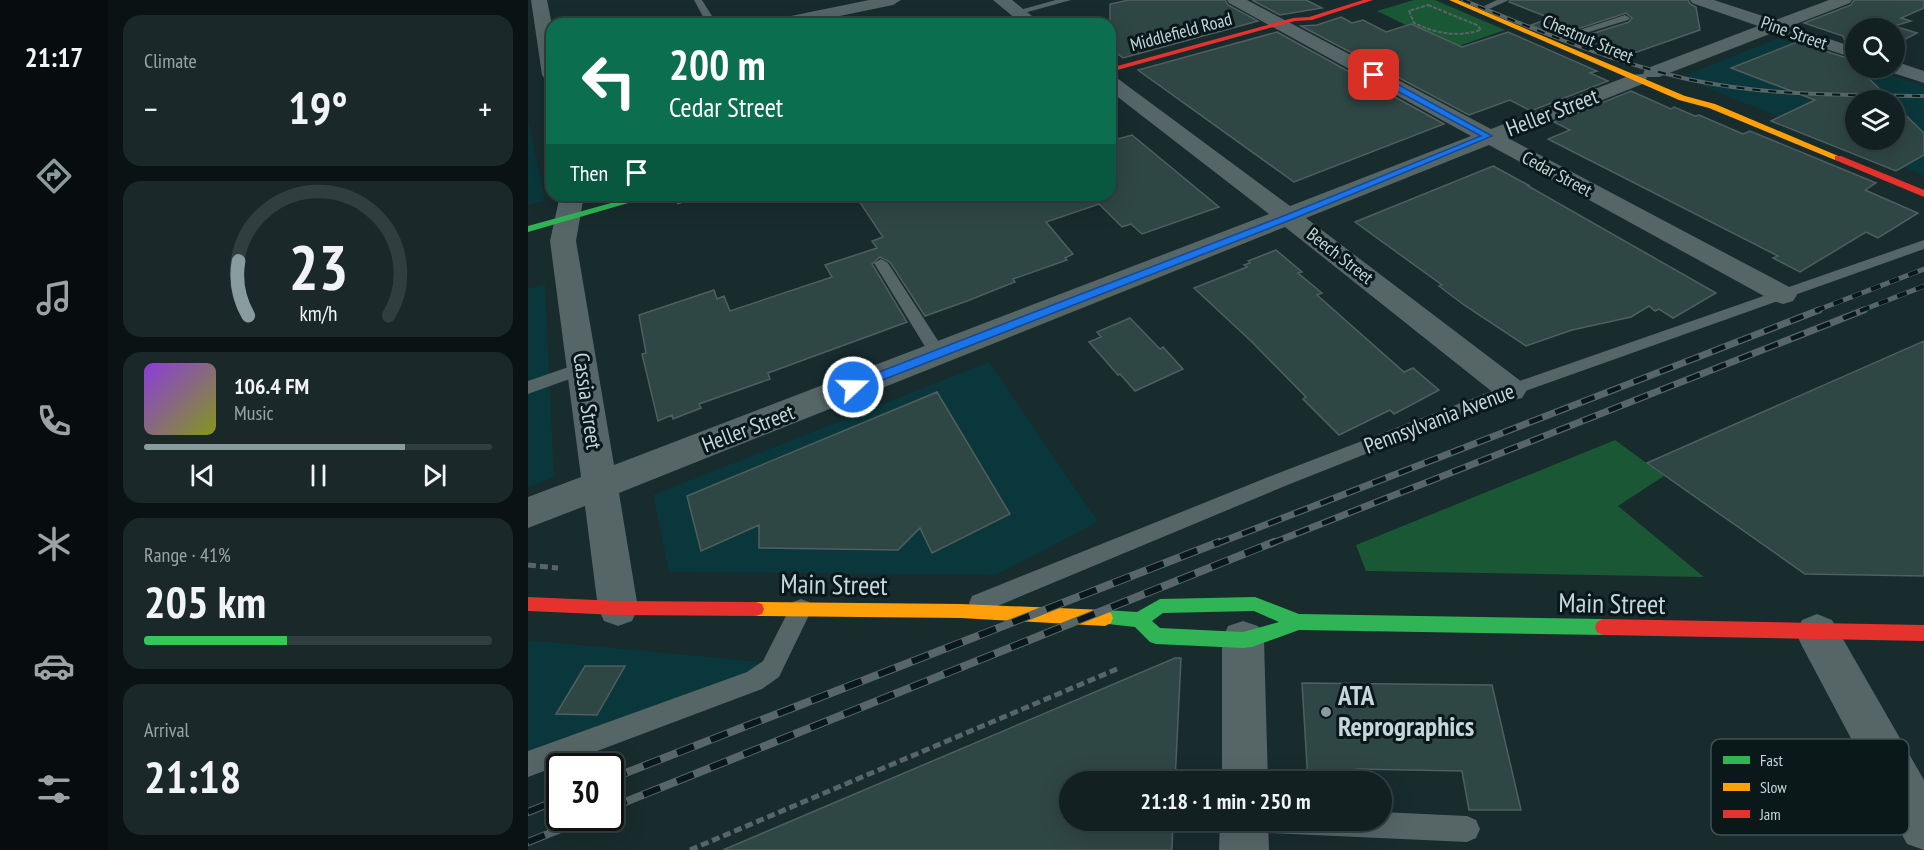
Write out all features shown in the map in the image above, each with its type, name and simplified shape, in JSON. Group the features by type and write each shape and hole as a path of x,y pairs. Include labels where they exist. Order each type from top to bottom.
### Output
{"street":[{"path":"539,0 546,39"},
{"path":"808,18 893,0"},
{"path":"1001,0 1025,18"},
{"name":"Cedar Street","path":"1235,0 1287,22 1488,136 1783,296"},
{"name":"Middlefield Road","path":"1287,22 1301,12 1347,0"},
{"name":"Middlefield Road","path":"1116,68 1287,22 1310,19 1370,0"},
{"name":"Chestnut Street","path":"1452,0 1645,76 1678,84 1712,106 1924,194"},
{"name":"Chestnut Street","path":"1474,0 1563,37 1645,76"},
{"name":"Pine Street","path":"1698,0 1845,50"},
{"name":"Heller Street","path":"528,513 1290,217 1488,136 1844,0"},
{"path":"1905,71 1924,77"},
{"path":"528,75 546,73"},
{"name":"Beech Street","path":"1116,86 1290,217 1511,390"},
{"path":"528,229 570,206 607,201"},
{"name":"Cassia Street","path":"570,206 562,241 584,368 618,608"},
{"name":"Main Street","path":"528,604 618,608 961,611 1139,620 1161,606 1255,604 1299,622 1817,633 1924,633"},
{"name":"Main Street","path":"1139,620 1156,636 1243,640 1252,639 1299,622"},
{"path":"1817,633 1875,739"},
{"path":"1243,640 1245,771"},
{"path":"1909,800 1924,827"},
{"path":"1244,831 1244,850"}],"lane":[{"path":"1017,12 1066,0"},
{"path":"1489,6 1505,0"},
{"path":"698,1 708,18"},
{"path":"1563,37 1625,18"},
{"name":"Pennsylvania Avenue","path":"961,611 1283,479 1511,390 1783,296 1924,244"},
{"path":"881,263 938,354"},
{"path":"528,388 584,368"},
{"path":"528,764 754,681 771,669 801,609"},
{"path":"1392,826 1467,829"}],"path":[{"path":"528,565 558,568"},
{"path":"690,850 1117,669"}],"shaded area":[{"path":"1779,38 1845,60 1845,78 1899,78 1924,86 1924,175 1862,150 1905,150 1905,90 1845,90 1845,143 1695,83 1688,74"},
{"path":"528,120 545,201 528,205"},
{"path":"545,284 554,477 528,487 528,289"},
{"path":"989,362 1098,522 996,575 669,572 653,495"},
{"path":"528,640 772,663 528,752"}],"green space":[{"path":"1414,0 1435,0 1505,30 1453,48 1377,11"},
{"path":"1615,440 1664,476 1618,506 1704,577 1366,571 1356,545"}],"building":[{"path":"1129,0 1225,0 1228,5 1258,21 1123,58 1116,53 1116,18 1110,18 1110,4"},
{"path":"1252,0 1306,0 1322,8 1280,15"},
{"path":"1511,0 1688,0 1696,7 1700,30 1614,60 1568,41 1629,22 1632,18 1626,13 1556,36 1531,25 1550,18 1509,2"},
{"path":"1854,0 1924,0 1924,8 1901,18 1845,18 1845,41 1843,36 1804,23 1851,5"},
{"path":"1341,17 1352,23 1363,20 1386,32 1411,24 1462,47 1508,32 1597,71 1590,73 1608,81 1531,111 1510,100 1469,115 1301,26 1317,25"},
{"path":"1905,29 1917,33 1905,39"},
{"path":"1277,32 1444,124 1294,182 1138,70"},
{"path":"1797,42 1845,57 1845,78 1868,78 1881,90 1845,90 1845,150 1905,150 1905,115 1924,133 1924,155 1896,171 1771,121 1815,100 1731,68"},
{"path":"1631,91 1671,109 1674,107 1695,116 1699,115 1743,134 1750,131 1876,183 1865,190 1918,213 1878,238 1866,232 1800,272 1773,258 1778,256 1548,139 1570,130 1554,122"},
{"path":"1132,135 1219,207 1142,234 1131,224 1122,227 1099,204 1046,222 1073,254 1065,258 1067,260 1013,279 1015,282 925,316 890,262 880,257 872,264 907,322 768,373 770,379 699,404 701,408 673,419 672,415 658,421 642,354 646,353 639,315 714,290 717,299 724,296 730,311 832,277 825,265 877,248 872,241 883,237 859,201 1116,201 1116,139"},
{"path":"1493,166 1716,293 1673,318 1649,306 1631,317 1572,330 1526,346 1464,305 1439,286 1442,285 1355,222"},
{"path":"1276,250 1322,293 1317,295 1404,372 1413,368 1439,390 1394,414 1390,410 1339,435 1303,399 1306,397 1251,341 1194,288 1247,267 1244,265 1250,263 1248,261"},
{"path":"1130,318 1160,349 1163,347 1183,369 1135,391 1120,374 1118,375 1089,342 1101,337 1097,332"},
{"path":"1924,341 1924,576 1805,574 1647,463"},
{"path":"937,392 1010,514 932,553 920,528 898,550 759,548 759,525 701,551 687,496"},
{"path":"1175,658 1181,658 1176,771 1059,771 1059,831 1173,831 1172,850 723,850"},
{"path":"585,666 625,666 597,715 556,714"},
{"path":"1302,683 1492,685 1521,810 1469,810 1462,771 1357,769 1357,771 1307,771"}],"railway":[{"path":"1463,0 1601,54 1687,79 1775,92 1924,96"},
{"path":"1815,311 1924,269"},
{"path":"1860,311 1924,286"},
{"path":"1216,544 1819,310"},
{"path":"1270,544 1864,310"},
{"path":"624,774 1219,542"},
{"path":"624,802 1274,542"},
{"path":"528,812 546,805"},
{"path":"528,842 556,831"}],"traffic: fast":[{"path":"528,229 629,201"},
{"path":"1105,618 1139,620 1160,606 1255,604 1299,622 1603,627"},
{"path":"1139,620 1156,636 1243,640 1252,639 1299,622"}],"traffic: slow":[{"path":"1452,0 1682,98 1712,106 1838,158"},
{"path":"756,609 961,611 1105,618"}],"traffic: jam":[{"path":"1116,68 1295,19 1310,19 1370,0"},
{"path":"1838,158 1924,194"},
{"path":"528,604 618,608 756,609"},
{"path":"1603,627 1924,633"}],"place":[{"name":"ATA Reprographics","path":"1326,712"}],"route":[{"path":"853,387 1290,217 1488,136 1374,75"}]}
